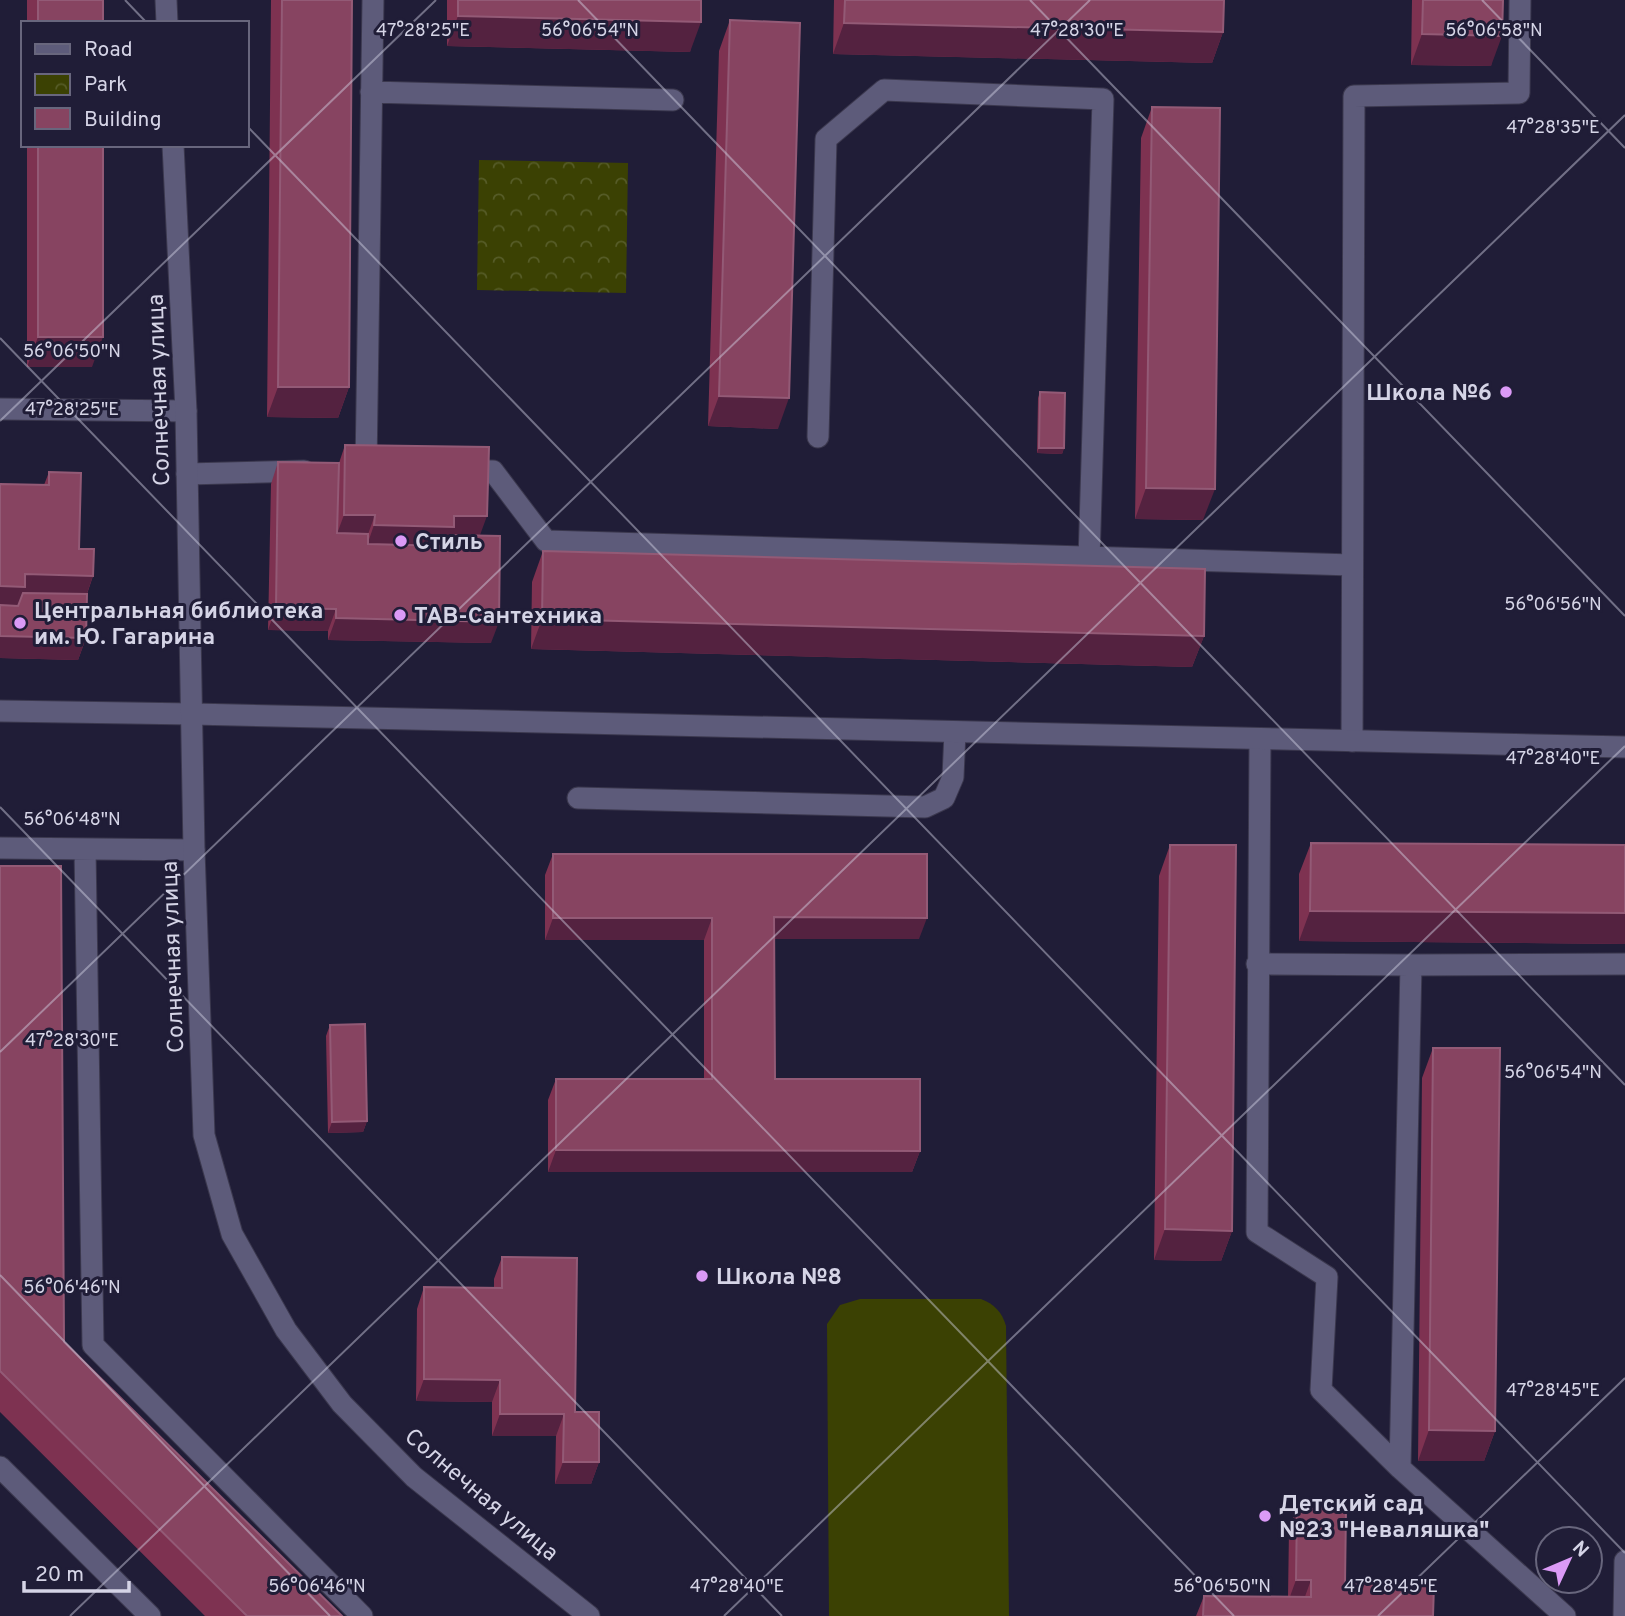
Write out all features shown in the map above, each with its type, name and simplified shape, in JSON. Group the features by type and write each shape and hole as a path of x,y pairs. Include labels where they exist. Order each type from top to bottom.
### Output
{"street":[{"path":"166,0 167,21"},
{"path":"366,469 373,0"},
{"path":"1352,741 1354,96 1519,93 1520,0"},
{"path":"818,437 825,139 884,90 1103,99 1089,559"},
{"path":"371,92 673,100"},
{"name":"Солнечная улица","path":"173,147 186,411 194,850 204,1135 232,1234 286,1330 342,1404 414,1477 589,1616"},
{"path":"0,409 186,411"},
{"path":"187,474 392,469"},
{"path":"442,470 493,471 546,541 1352,565"},
{"path":"0,711 1625,747"},
{"path":"578,798 925,807 944,798 953,777 955,732"},
{"path":"1260,739 1256,964 1257,1232 1327,1277 1321,1390 1400,1468 1565,1616"},
{"path":"0,848 194,850"},
{"path":"85,849 93,1345 362,1616"},
{"path":"1256,964 1625,964"},
{"path":"1400,1468 1411,965"},
{"path":"5,1480 150,1616"},
{"path":"1625,1561 1625,1616"}],"green space":[{"path":"479,160 628,163 626,293 477,290"},
{"path":"860,1299 981,1299 994,1306 1002,1317 1006,1326 1009,1616 829,1616 827,1324 840,1305"}],"building":[{"path":"38,0 103,0 103,21 38,21"},
{"path":"282,0 352,0 349,387 278,387"},
{"path":"458,0 701,0 701,22 458,16"},
{"path":"845,0 1224,0 1223,32 844,23"},
{"path":"1423,0 1503,0 1502,36 1422,34"},
{"path":"730,20 800,23 789,398 719,396"},
{"path":"1152,107 1220,108 1215,489 1146,488"},
{"path":"38,147 103,147 103,337 38,337"},
{"path":"1040,392 1065,393 1064,448 1039,448"},
{"path":"345,445 489,447 487,516 454,516 454,527 374,525 375,515 344,515"},
{"path":"278,462 339,463 337,533 368,534 368,544 447,546 451,535 500,536 499,622 336,618 336,609 276,608"},
{"path":"49,472 81,473 79,549 94,549 93,576 25,574 25,587 0,586 0,484 49,485"},
{"path":"543,551 1205,569 1204,636 542,619"},
{"path":"23,593 87,594 86,638 0,636 0,605 18,606"},
{"path":"1311,843 1625,845 1625,913 1310,911"},
{"path":"1170,845 1236,845 1232,1231 1165,1229"},
{"path":"553,854 927,854 927,918 774,917 775,1079 920,1079 920,1151 556,1150 556,1079 712,1079 712,918 553,918"},
{"path":"0,866 61,866 64,1342 342,1616 247,1616 0,1371"},
{"path":"365,1024 367,1121 332,1122 330,1025"},
{"path":"1433,1048 1500,1048 1495,1431 1429,1430"},
{"path":"502,1257 577,1258 575,1412 599,1412 599,1462 563,1462 564,1414 500,1414 500,1380 424,1379 424,1287 502,1288"},
{"path":"1297,1507 1346,1508 1345,1584 1434,1585 1433,1616 1203,1616 1204,1596 1311,1597 1311,1580 1296,1580"}],"place":[{"name":"Школа №6","path":"1506,392"},
{"name":"Стиль","path":"401,541"},
{"name":"ТАВ-Сантехника","path":"400,615"},
{"name":"Центральная библиотека им. Ю. Гагарина","path":"20,623"},
{"name":"Школа №8","path":"702,1276"},
{"name":"Детский сад №23 \"Неваляшка\"","path":"1265,1516"}]}
